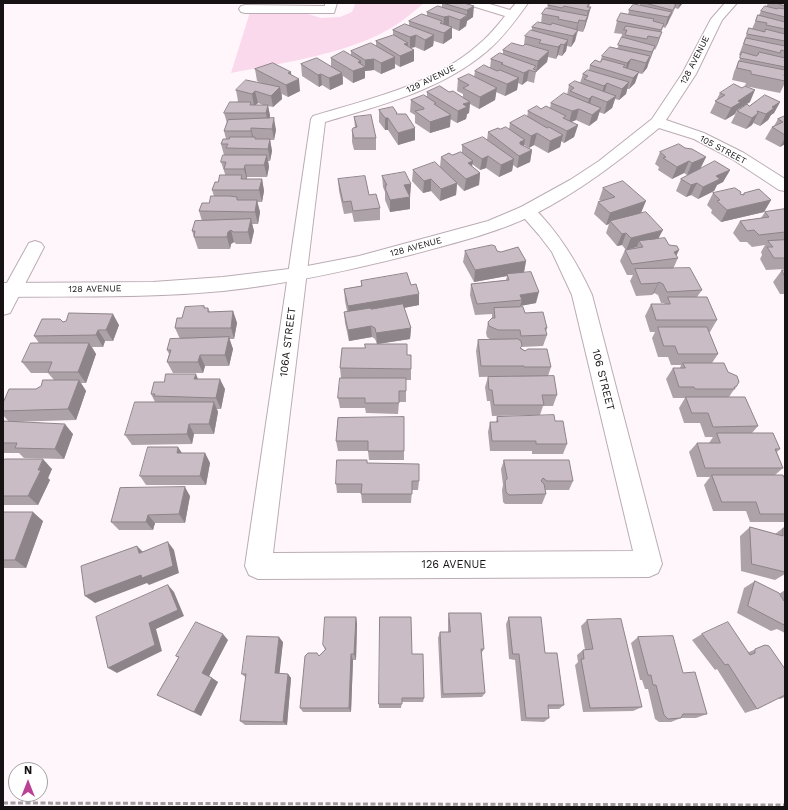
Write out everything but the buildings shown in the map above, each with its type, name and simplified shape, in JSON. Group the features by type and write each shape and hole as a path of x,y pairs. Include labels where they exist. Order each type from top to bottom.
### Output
{"street":[{"path":"473,3 512,14"},
{"name":"129 AVENUE","path":"318,119 415,88 446,72 482,49 499,32 522,3"},
{"name":"128 AVENUE","path":"8,290 153,289 223,284 297,274 359,262 494,225 527,211 605,164 657,122 689,74 716,18 731,3"},
{"path":"245,9 330,6"},
{"name":"106A STREET","path":"258,566 318,119"},
{"name":"105 STREET","path":"657,122 699,136 738,156 785,186"},
{"name":"106 STREET","path":"527,211 545,229 555,242 573,274 582,295 649,564"},
{"path":"3,308 8,290 35,247"},
{"name":"126 AVENUE","path":"258,566 649,564"}],"path":[{"path":"3,803 495,806 785,805"}],"shaded area":[{"path":"353,3 424,3 389,29 359,43 305,59 231,73 250,12 305,13 321,18 340,17 352,12 355,5"}]}
